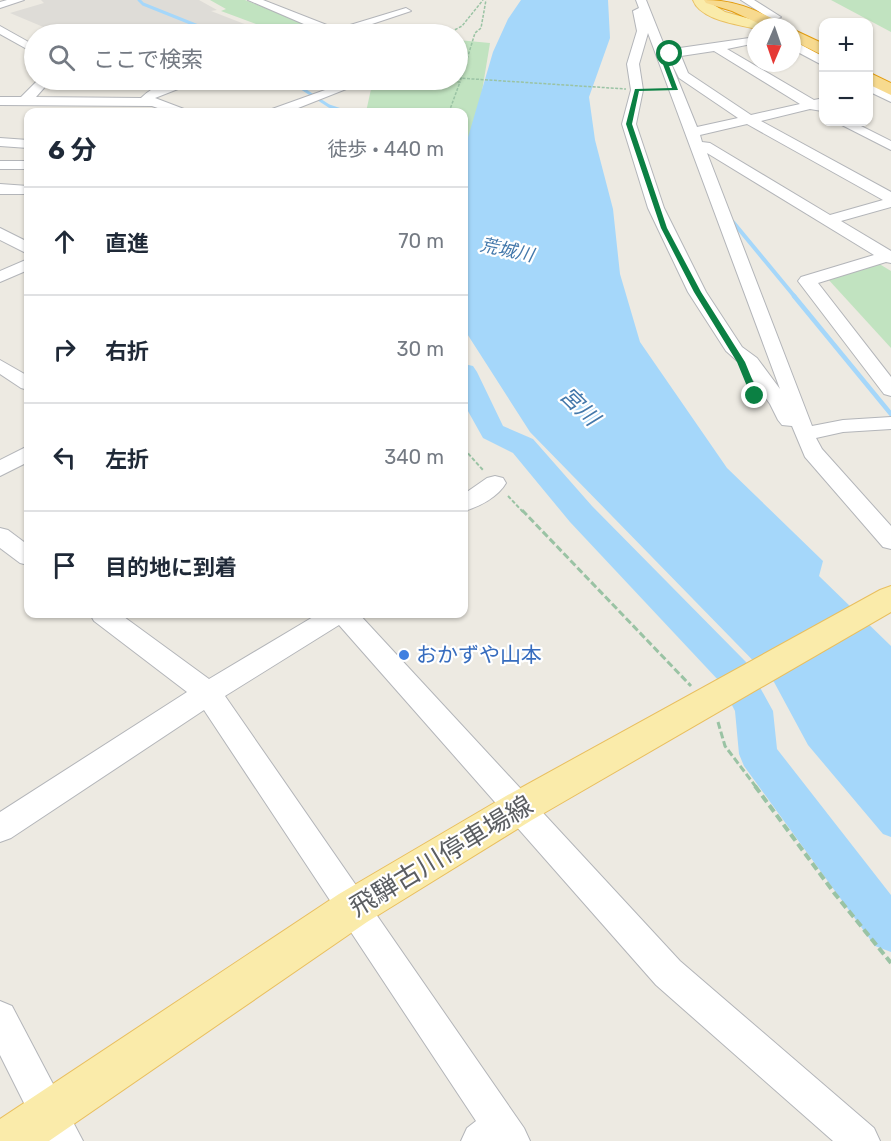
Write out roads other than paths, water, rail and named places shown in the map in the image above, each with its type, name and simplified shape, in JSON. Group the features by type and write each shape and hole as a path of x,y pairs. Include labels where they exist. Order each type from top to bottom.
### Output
{"highway":[{"path":"709,5 747,19"},
{"path":"801,40 819,50"}],"main road":[{"name":"飛騨古川停車場線","path":"9,1141 56,1128 353,908 519,808 891,598"}],"street":[{"path":"0,5 19,0"},
{"path":"634,0 643,31 633,64 636,90 629,124 656,208 682,266 735,351 755,396"},
{"path":"641,0 668,54 683,75 750,120 891,200"},
{"path":"746,0 774,18"},
{"path":"259,1 312,24"},
{"path":"359,24 406,5"},
{"path":"400,24 406,5"},
{"path":"0,29 24,44"},
{"path":"668,54 747,41"},
{"path":"714,46 819,106"},
{"path":"801,49 819,59"},
{"path":"668,54 670,90 698,139 799,413 804,434 813,453 891,541"},
{"path":"875,87 891,98"},
{"path":"25,101 35,90"},
{"path":"145,102 153,93 163,90"},
{"path":"287,108 335,90"},
{"path":"0,101 25,101 81,107 145,102 159,103 170,108"},
{"path":"698,139 750,120 819,106"},
{"path":"851,126 891,146"},
{"path":"698,139 889,257"},
{"path":"0,142 24,144"},
{"path":"4,165 24,147"},
{"path":"4,165 24,165"},
{"path":"0,189 24,190"},
{"path":"828,220 891,200"},
{"path":"0,233 24,247"},
{"path":"889,257 807,281 891,390"},
{"path":"0,277 24,266"},
{"path":"735,351 750,363 780,403 785,416 804,434"},
{"path":"0,366 24,381"},
{"path":"804,434 843,426 891,423"},
{"path":"0,469 24,455"},
{"path":"468,501 495,483"},
{"path":"0,536 24,555"},
{"path":"108,618 208,693 353,908 497,1136"},
{"path":"0,828 208,693 330,618"},
{"path":"348,618 668,973 861,1141"},
{"path":"0,1018 56,1128"}],"water":[{"path":"521,0 608,0 610,38 589,97 595,140 613,209 620,274 640,342 727,468 823,561 819,576 891,646 891,837 883,834 808,745 774,682 530,432 468,335 468,137 493,52 508,19"}],"waterway":[{"path":"139,0 143,4 193,24"},
{"path":"304,90 335,108"},
{"path":"733,222 795,297"},
{"path":"794,296 891,414"},
{"path":"468,382 481,413 493,432 523,446 581,514 733,672 754,711 758,754 891,930"}],"place":[{"name":"おかずや山本","path":"404,655"}],"water label":[{"name":"荒城川","path":"507,250"},
{"name":"宮川","path":"580,406"}]}
